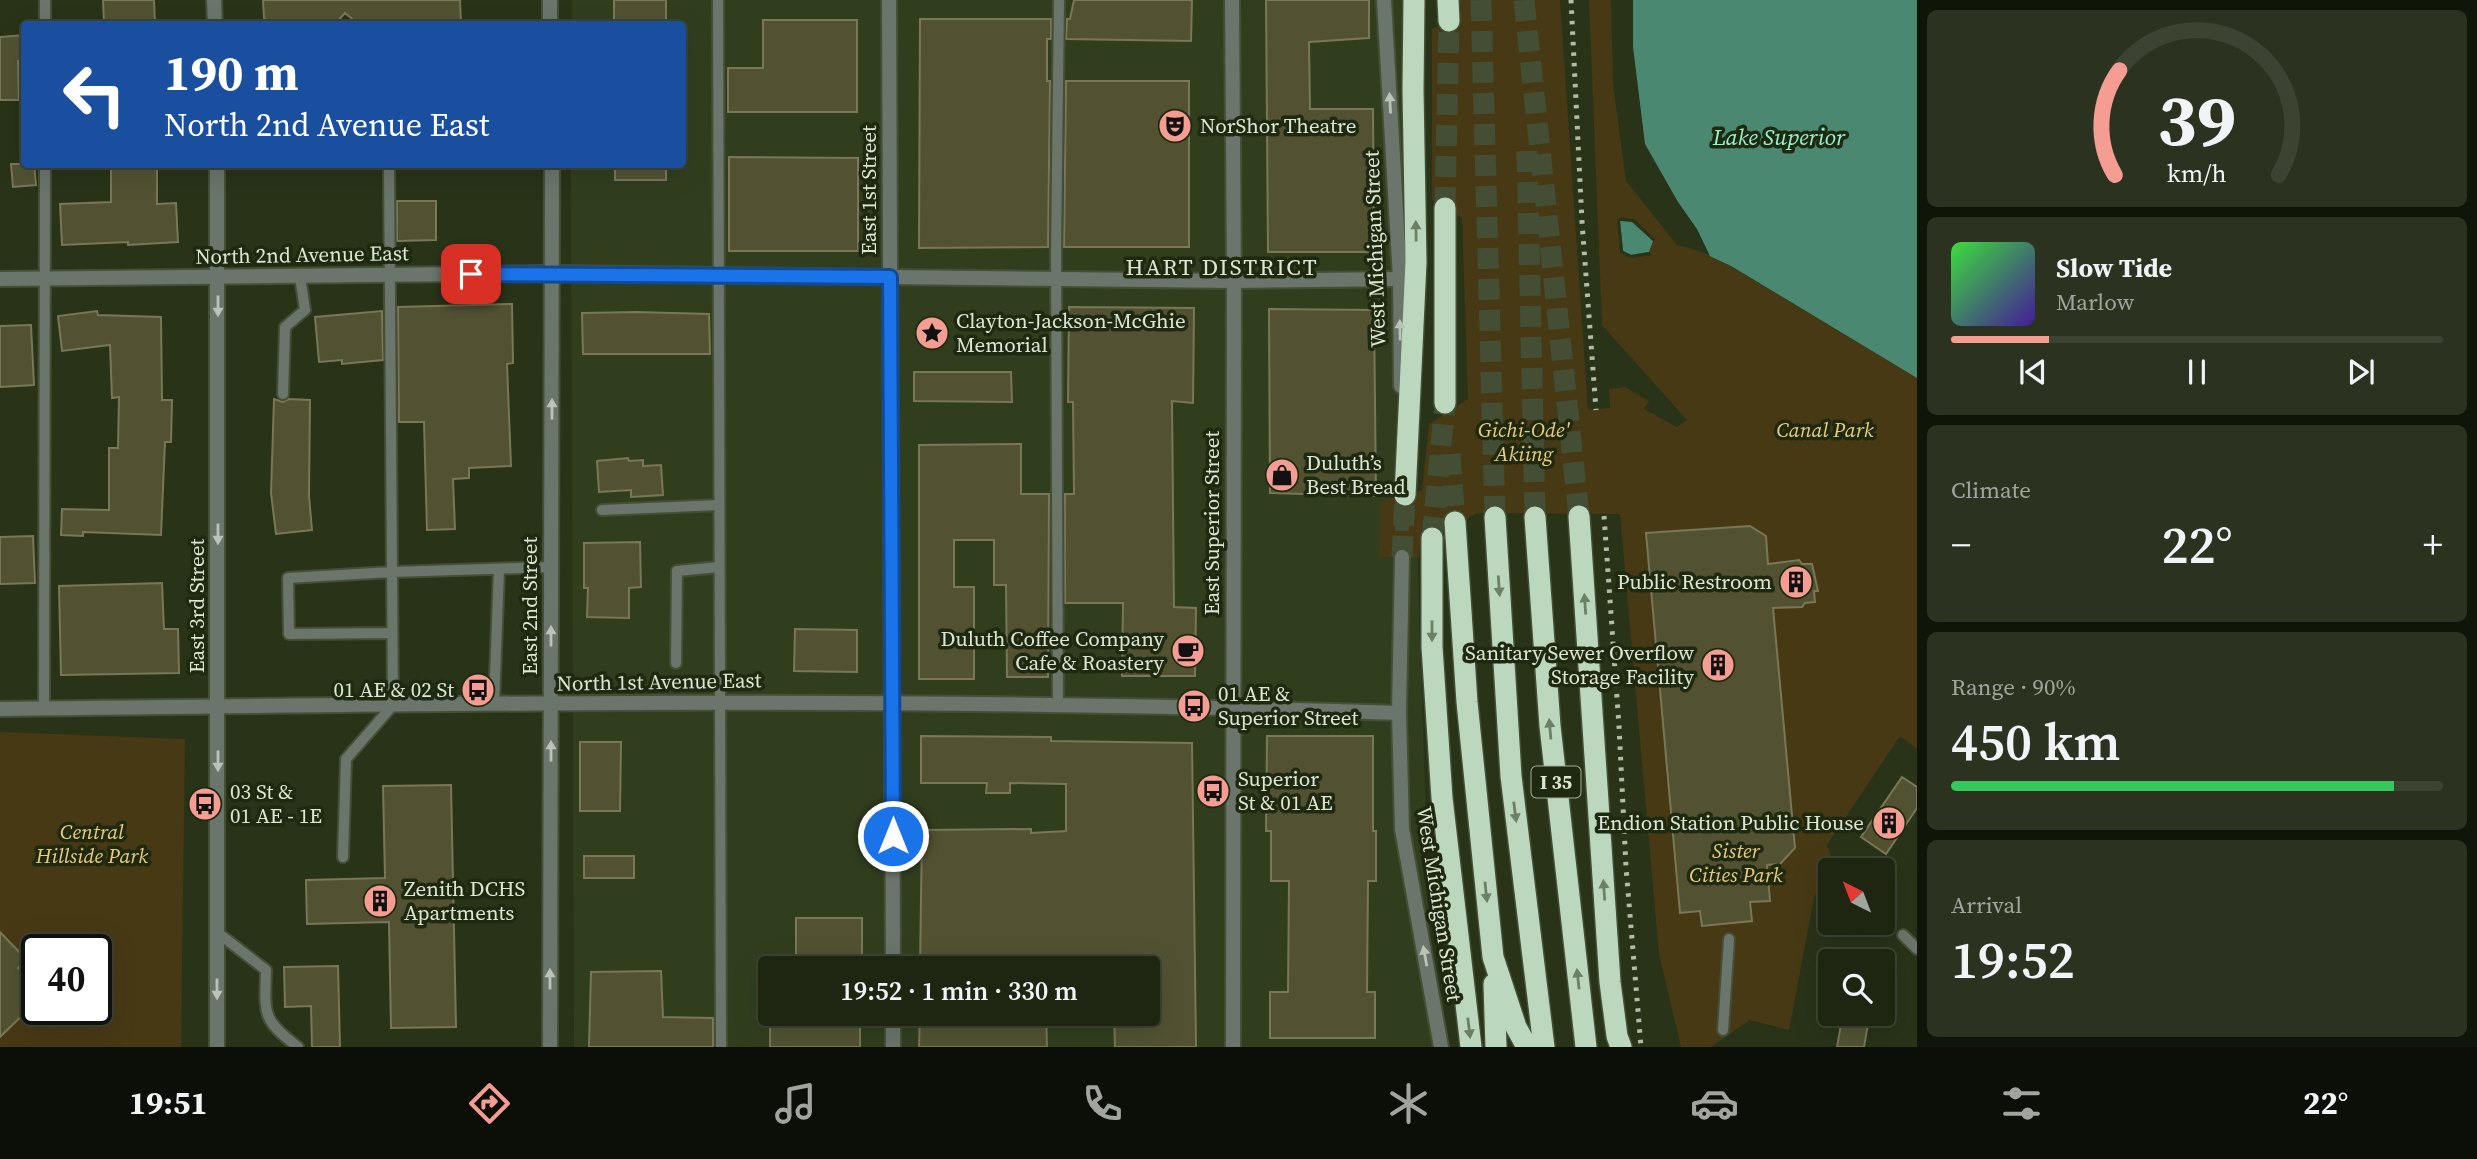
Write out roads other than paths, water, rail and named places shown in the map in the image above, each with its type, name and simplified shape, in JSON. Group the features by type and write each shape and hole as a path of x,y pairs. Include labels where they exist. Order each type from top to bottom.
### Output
{"highway":[{"path":"1404,496 1416,262 1414,0"},
{"path":"1445,208 1445,403"},
{"path":"1579,516 1610,982 1617,1036 1621,1047"},
{"name":"I 35","path":"1495,517 1511,776 1544,1047"},
{"name":"I 35","path":"1535,517 1550,726 1586,1047"},
{"path":"1455,522 1467,702 1493,957 1496,1047"},
{"path":"1432,538 1432,647 1442,798 1471,1047"},
{"path":"1493,957 1516,1027 1527,1047"},
{"path":"1594,1047 1610,982"}],"street":[{"path":"214,0 215,21"},
{"path":"550,0 550,21"},
{"name":"East 1st Street","path":"889,0 893,956"},
{"name":"East Superior Street","path":"1232,0 1233,1047"},
{"name":"West Michigan Street","path":"1384,0 1400,279 1404,496"},
{"name":"East 3rd Street","path":"216,168 217,1047"},
{"name":"East 2nd Street","path":"550,1047 552,168"},
{"name":"North 2nd Avenue East","path":"0,279 553,273 1234,281 1400,279"},
{"name":"West Michigan Street","path":"1402,557 1399,713 1402,829 1441,1047"},
{"name":"North 1st Avenue East","path":"0,709 892,702 1233,707 1399,713"},
{"path":"893,1026 893,1047"}],"lane":[{"path":"45,0 45,21"},
{"path":"718,0 721,1047"},
{"path":"1058,704 1056,279 1059,0"},
{"path":"44,708 46,168"},
{"path":"343,857 346,759 393,705 388,168"},
{"path":"283,394 285,327 305,310 300,276"},
{"path":"602,510 719,505"},
{"path":"676,663 677,571 719,567"},
{"path":"392,633 289,634 288,579 391,572 552,568"},
{"path":"494,704 499,569"},
{"path":"218,933 266,970 265,1013 276,1031 298,1047"},
{"path":"1903,934 1917,949"},
{"path":"1723,1030 1729,939"}],"water":[{"name":"Lake Superior","path":"1614,0 1917,0 1917,378 1731,266 1679,242 1629,179"},
{"path":"1620,221 1632,221 1653,241 1649,252 1631,255 1623,251"}],"tunnel":[{"path":"1481,0 1495,517"},
{"path":"1524,0 1579,516"},
{"path":"1445,208 1449,21"},
{"path":"1527,151 1535,517"},
{"path":"1432,538 1445,403"},
{"path":"1450,454 1455,522"},
{"path":"1402,557 1405,495"},
{"path":"1402,496 1402,557"}],"railway":[{"path":"1571,0 1582,222 1596,410"},
{"path":"1604,516 1626,867 1641,1047"}],"place":[{"name":"NorShor Theatre","path":"1175,126"},
{"name":"Clayton-Jackson-McGhie Memorial","path":"932,333"},
{"name":"Duluth’s Best Bread","path":"1282,475"},
{"name":"Public Restroom","path":"1796,582"},
{"name":"Duluth Coffee Company Cafe & Roastery","path":"1188,651"},
{"name":"Sanitary Sewer Overflow Storage Facility","path":"1718,665"},
{"name":"01 AE & 02 St","path":"478,690"},
{"name":"01 AE & Superior Street","path":"1194,706"},
{"name":"Superior St & 01 AE","path":"1213,791"},
{"name":"03 St & 01 AE - 1E","path":"205,804"},
{"name":"Endion Station Public House","path":"1889,823"},
{"name":"Zenith DCHS Apartments","path":"380,901"}],"district":[{"name":"HART DISTRICT","path":"1222,267"}],"park label":[{"name":"Canal Park","path":"1825,430"},
{"name":"Gichi-Ode' Akiing","path":"1524,442"},
{"name":"Central Hillside Park","path":"92,844"},
{"name":"Sister Cities Park","path":"1736,863"}]}
